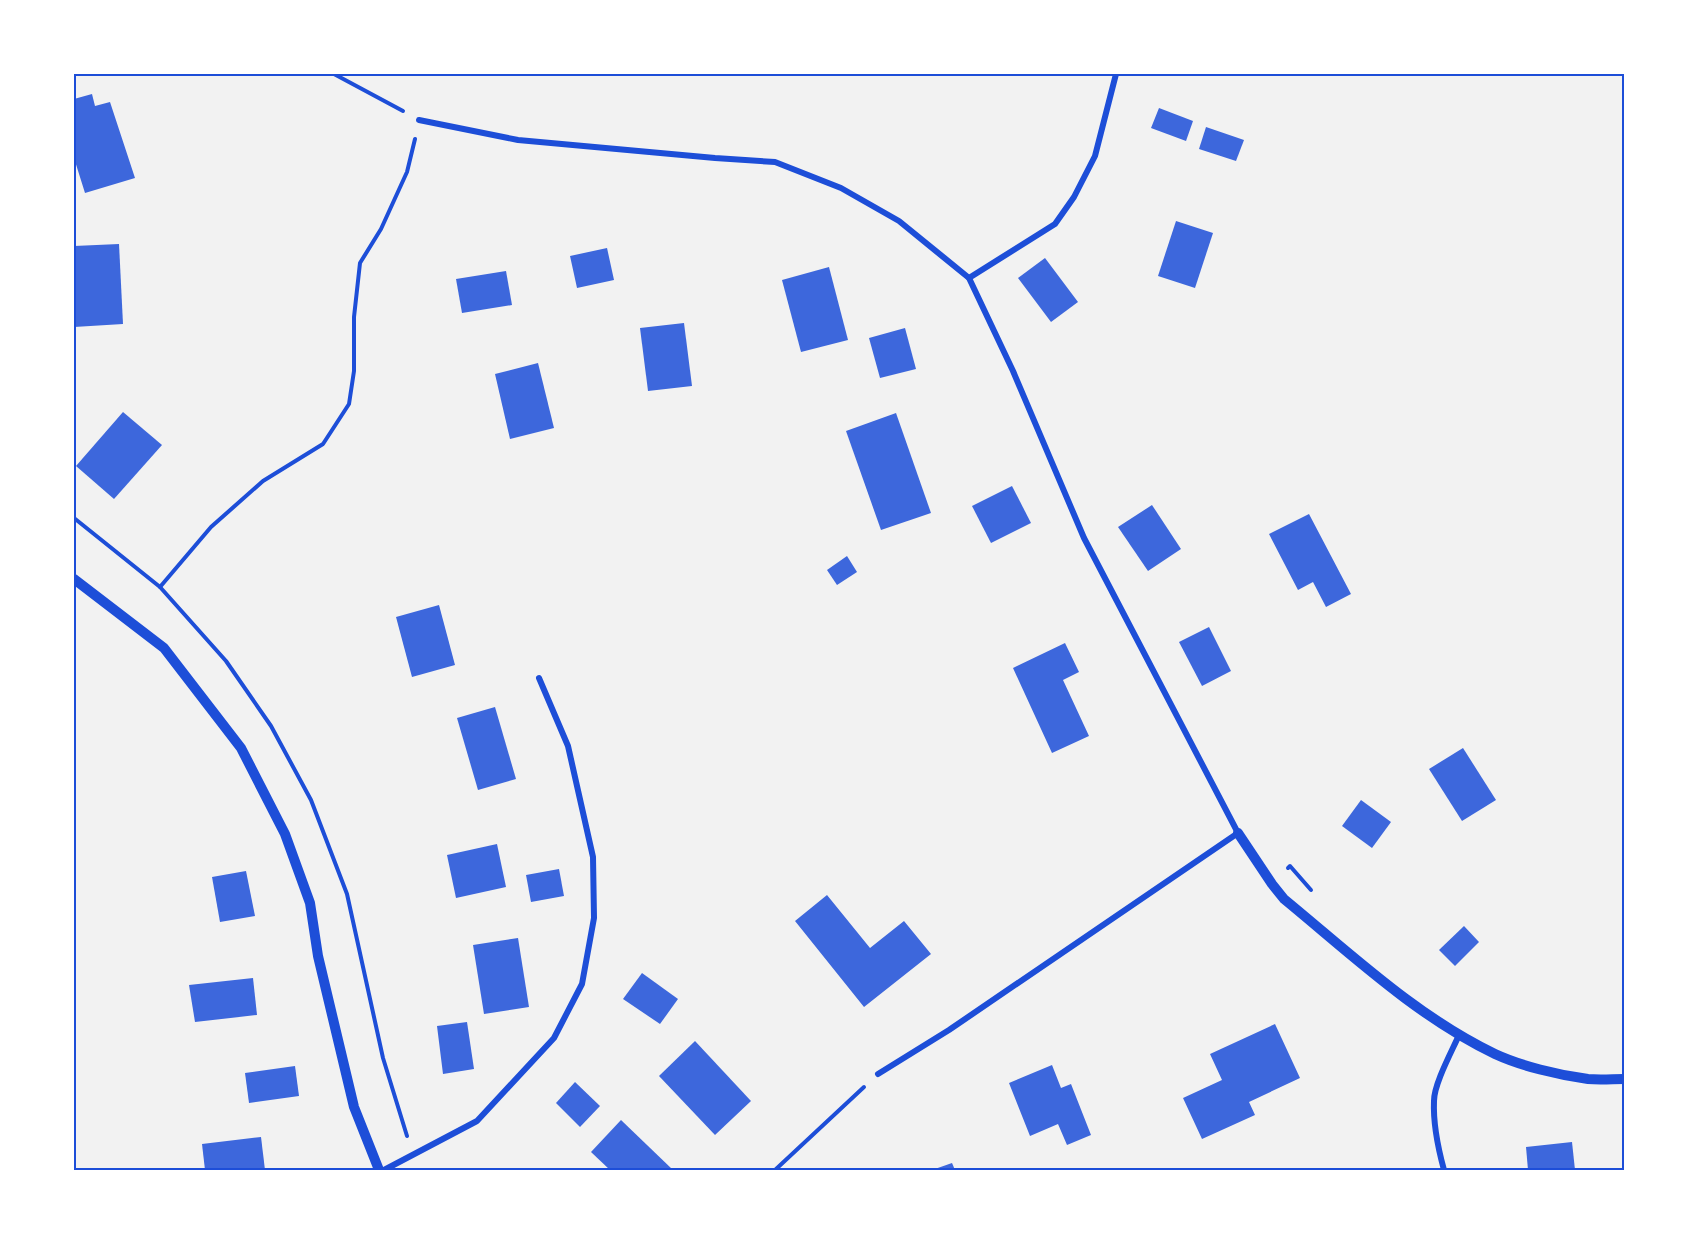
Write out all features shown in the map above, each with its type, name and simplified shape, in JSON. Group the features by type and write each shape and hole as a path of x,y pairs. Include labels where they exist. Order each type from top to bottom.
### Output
{"street":[{"path":"969,278 1055,224 1074,197 1095,156 1116,74"},
{"path":"419,120 518,140 775,162 841,188 899,220 969,278 1013,371 1084,538 1238,833 1284,899 1404,997 1459,1035 1523,1065 1589,1079 1624,1079"},
{"path":"74,579 164,648 241,748 285,834 310,903 318,956 354,1107 379,1170"},
{"path":"384,1170 477,1121 554,1038 582,984 594,918 593,857 568,746 539,678"},
{"path":"878,1074 949,1030 1238,833"},
{"path":"1444,1170 1438,1146 1433,1099 1459,1035"}],"path":[{"path":"160,587 211,527 263,481 323,444 349,404 354,371 354,317 360,262 381,229 407,172 419,120 334,74"},
{"path":"1272,884 1290,866 1313,893"},
{"path":"775,1170 878,1074"}],"building":[{"path":"92,94 95,106 110,102 135,178 85,193 74,158 74,99"},
{"path":"1159,108 1193,121 1186,141 1151,128"},
{"path":"1206,127 1244,140 1236,161 1199,149"},
{"path":"1176,221 1213,233 1195,288 1158,276"},
{"path":"119,244 123,324 74,327 74,246"},
{"path":"607,248 614,280 577,288 570,256"},
{"path":"1045,258 1078,302 1051,322 1018,278"},
{"path":"829,267 848,340 801,352 782,280"},
{"path":"506,271 512,305 462,313 456,279"},
{"path":"684,323 692,386 648,391 640,328"},
{"path":"905,328 916,369 880,378 869,338"},
{"path":"538,363 554,428 510,439 495,374"},
{"path":"123,412 162,445 114,499 76,466"},
{"path":"896,413 931,513 881,530 846,431"},
{"path":"1012,486 1031,523 991,543 972,506"},
{"path":"1152,505 1181,549 1148,571 1118,527"},
{"path":"1309,514 1351,594 1326,607 1313,582 1298,590 1269,534"},
{"path":"847,556 857,572 837,585 827,570"},
{"path":"439,605 455,665 412,677 396,617"},
{"path":"1209,627 1231,671 1202,686 1179,642"},
{"path":"1065,643 1079,672 1063,680 1089,736 1052,753 1013,668"},
{"path":"495,707 516,779 478,790 457,718"},
{"path":"1463,748 1496,800 1462,821 1429,769"},
{"path":"1361,800 1391,822 1372,848 1342,826"},
{"path":"497,844 506,887 456,898 447,855"},
{"path":"559,869 564,896 531,902 526,875"},
{"path":"246,871 255,916 220,922 212,877"},
{"path":"827,895 870,948 904,921 931,954 864,1007 795,921"},
{"path":"1464,926 1479,942 1455,966 1439,950"},
{"path":"518,938 529,1007 484,1014 473,945"},
{"path":"642,973 678,999 660,1024 623,999"},
{"path":"253,978 257,1015 195,1022 189,985"},
{"path":"467,1022 474,1069 443,1074 437,1026"},
{"path":"1275,1024 1300,1078 1249,1102 1255,1115 1202,1139 1183,1098 1222,1080 1210,1054"},
{"path":"695,1041 751,1101 715,1135 659,1076"},
{"path":"1052,1065 1061,1088 1071,1084 1091,1135 1067,1145 1058,1124 1030,1136 1009,1083"},
{"path":"295,1066 299,1096 249,1103 245,1073"},
{"path":"575,1082 600,1106 580,1127 556,1103"},
{"path":"621,1120 673,1170 610,1170 591,1152"},
{"path":"261,1137 265,1170 205,1170 202,1144"},
{"path":"1572,1142 1575,1170 1528,1170 1526,1147"},
{"path":"952,1163 955,1170 932,1170"}]}
